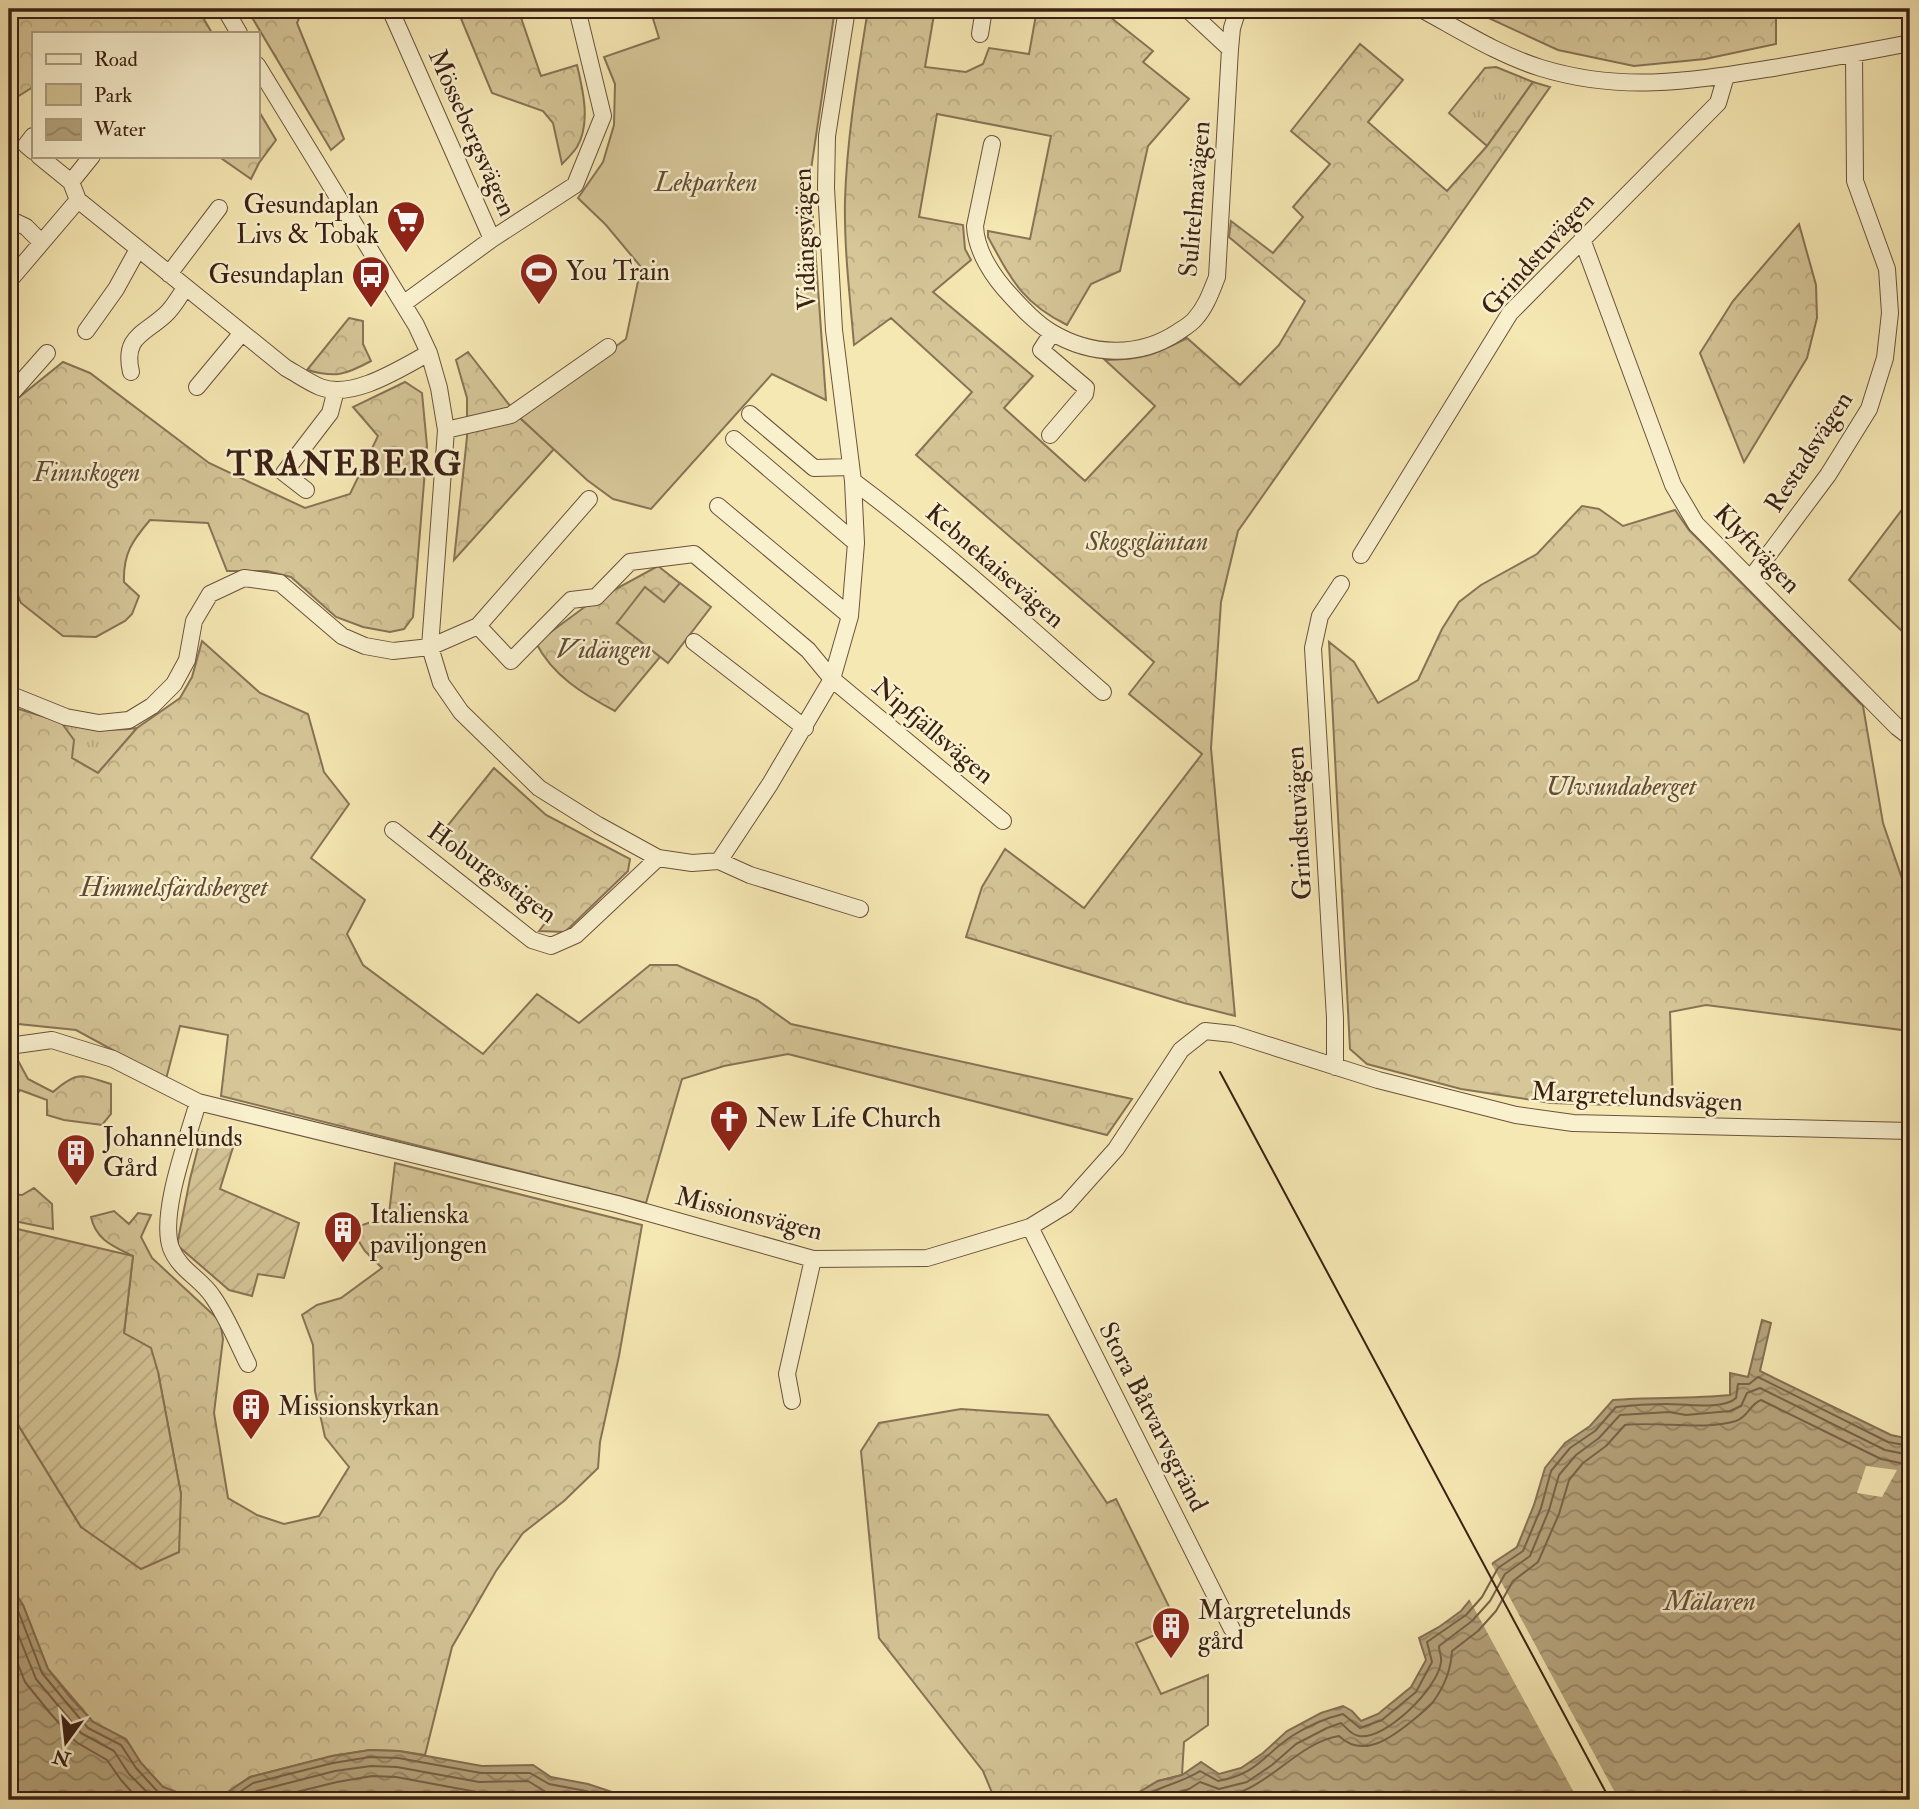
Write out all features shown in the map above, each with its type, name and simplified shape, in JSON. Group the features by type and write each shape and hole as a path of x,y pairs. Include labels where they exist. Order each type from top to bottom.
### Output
{"street":[{"path":"225,9 238,32"},
{"name":"Mössebergsvägen","path":"390,9 492,239"},
{"path":"403,304 492,239 575,185 603,116 577,9"},
{"name":"Vidängsvägen","path":"719,861 805,728 832,679 850,616 856,543 852,474 834,330 826,188 827,135 848,9"},
{"path":"980,34 984,9"},
{"path":"1187,9 1230,49"},
{"name":"Sulitelmavägen","path":"992,144 975,236 987,264 1023,309 1052,333 1103,351 1135,351 1171,337 1194,321 1208,302 1217,277 1230,49 1232,28 1238,9"},
{"path":"1421,9 1491,47 1540,67 1613,83 1660,84 1726,76 1910,43"},
{"name":"Restadsvägen","path":"1751,578 1828,475 1869,410 1885,358 1890,313 1886,269 1855,181 1854,54"},
{"path":"259,68 403,304 429,353 439,388 446,430 430,647 440,683 461,712 539,788 658,858 692,863 719,861 750,875 860,909"},
{"name":"Grindstuvägen","path":"1361,555 1510,313 1718,103 1726,76"},
{"path":"32,137 26,145 32,150"},
{"path":"41,158 71,182 78,200 286,368 322,388 351,389 380,379 429,353"},
{"path":"71,182 90,158"},
{"path":"9,281 78,200"},
{"path":"169,274 219,208"},
{"path":"9,219 26,227 41,242"},
{"name":"Klyftvägen","path":"1582,239 1673,485 1696,524 1910,737"},
{"path":"86,331 116,289 138,249"},
{"path":"131,372 128,358 131,343 167,314 186,288"},
{"path":"1049,435 1085,394 1086,388 1041,350 1052,333"},
{"path":"197,387 242,334"},
{"path":"446,430 511,415 608,347"},
{"path":"9,396 14,377 47,353"},
{"path":"306,490 284,473 330,413 336,390"},
{"path":"750,414 814,468 852,474"},
{"path":"734,439 856,543"},
{"name":"Kebnekaisevägen","path":"852,474 1103,692"},
{"path":"9,694 66,717 99,723 129,720 152,706 174,684 187,660 194,621 210,594 244,578 280,583 342,636 365,646 393,651 430,647 478,626 589,499"},
{"path":"718,506 850,616"},
{"path":"478,626 511,661 570,600 596,597 629,562 694,554 808,650 832,679"},
{"name":"Grindstuvägen","path":"1335,1067 1335,1018 1313,648 1320,616 1341,584"},
{"path":"694,642 805,728"},
{"name":"Nipfjällsvägen","path":"832,679 1003,821"},
{"name":"Hoburgsstigen","path":"393,830 533,940 551,946 576,935 658,858"},
{"name":"Margretelundsvägen","path":"1205,1031 1233,1034 1335,1067 1516,1115 1573,1123 1910,1131"},
{"name":"Missionsvägen","path":"9,1046 52,1040 113,1059 198,1102 617,1204 813,1259 928,1258 1030,1227 1066,1205 1108,1159 1181,1050 1205,1031"},
{"path":"198,1102 170,1205 168,1231 172,1249 184,1270 212,1295 248,1364"},
{"name":"Stora Båtvarvsgränd","path":"1030,1227 1232,1629"},
{"path":"792,1401 787,1374 813,1259"}],"green space":[{"path":"9,9 198,9 211,32 32,32 32,88 9,102"},
{"path":"247,9 303,9 297,23 344,139 331,150"},
{"path":"457,9 518,9 541,76 577,65 585,106 584,128 577,147 562,164 553,123 543,111 492,93"},
{"name":"Lekparken","path":"650,9 835,9 810,176 826,400 772,374 651,509 613,499 587,480 518,416 626,339 641,267 606,225 578,198 603,162 614,125 615,84 604,57 659,38"},
{"name":"Skogsgläntan","path":"868,9 935,9 925,67 966,72 983,64 989,48 1029,54 1037,9 1100,9 1153,51 1143,62 1189,99 1148,146 1120,271 1091,284 1067,325 1028,299 988,237 988,231 1030,239 1051,136 937,114 919,217 963,225 965,249 971,260 933,292 1033,376 1004,408 1085,481 1155,406 1105,360 1148,355 1187,338 1240,385 1279,345 1305,301 1229,237 1231,221 1273,253 1303,217 1293,207 1330,164 1291,131 1360,44 1403,80 1368,122 1447,191 1487,146 1533,82 1550,87 1238,531 1221,602 1211,748 1235,1016 966,937 982,887 1005,849 1084,908 1202,754 1129,694 1154,662 916,455 972,392 891,318 854,345 846,255 846,176"},
{"path":"1469,9 1776,9 1776,44 1705,59 1634,66 1558,50"},
{"path":"1496,67 1533,82 1487,146 1449,113 1485,68"},
{"path":"259,111 276,140 251,179 221,158 259,158"},
{"path":"1799,224 1816,285 1817,318 1807,358 1744,462 1700,353 1733,301"},
{"path":"349,318 363,321 363,344 371,361 340,374 307,370"},
{"path":"468,352 518,416 554,449 454,560 467,437 467,398 456,360"},
{"name":"Finnskogen","path":"63,362 90,373 209,463 305,508 350,494 378,436 353,407 405,382 422,393 427,446 413,617 404,629 390,632 363,627 336,617 291,577 267,571 227,571 208,523 150,520 134,541 125,563 124,582 139,596 132,614 125,621 96,637 63,636 21,603 9,573 9,412 17,399"},
{"path":"1910,499 1910,639 1849,580"},
{"name":"Ulvsundaberget","path":"1582,506 1599,509 1623,526 1675,510 1689,530 1863,706 1883,823 1910,902 1910,1031 1706,1005 1670,1012 1673,1107 1551,1103 1461,1089 1367,1064 1350,1049 1329,642 1354,662 1378,703 1418,680 1442,629 1459,602 1481,585 1537,554"},
{"name":"Vidängen","path":"658,566 705,603 615,711 580,691 560,675 536,643 590,603"},
{"path":"680,583 711,607 668,663 617,623 645,587 664,602"},
{"name":"Himmelsfärdsberget","path":"202,641 260,693 308,714 324,772 349,804 311,858 365,900 347,934 363,965 483,1054 537,994 579,1023 650,965 677,965 757,1000 791,1024 1132,1099 1107,1135 788,1054 724,1066 682,1079 646,1203 221,1096 228,1035 180,1026 166,1079 76,1030 9,1023 9,993 13,969 9,968 9,706 61,722 74,740 72,758 98,773 137,728 180,698 192,677"},
{"path":"61,722 99,729 137,728 98,773 72,758"},
{"path":"494,768 546,815 630,859 628,871 565,932 539,931 549,918 440,835"},
{"path":"15,1055 28,1079 53,1092 68,1080 80,1076 111,1084 111,1114 102,1125 64,1120 47,1115 47,1100 20,1090 9,1106 9,1062"},
{"path":"202,1132 235,1141 220,1189 299,1223 284,1278 258,1274 252,1296 229,1290 177,1245"},
{"path":"395,1163 642,1225 619,1356 600,1442 598,1468 564,1501 523,1533 496,1571 452,1647 425,1755 370,1750 332,1756 250,1777 222,1796 187,1796 163,1787 141,1763 126,1740 93,1722 48,1669 23,1605 9,1584 9,1410 81,1527 181,1494 158,1372 124,1333 133,1256 101,1237 91,1217 114,1211 129,1224 138,1213 151,1215 141,1237 152,1258 220,1321 223,1339 214,1413 228,1498 257,1515 284,1524 319,1516 349,1467 325,1437 315,1391 313,1345 302,1315 317,1305 341,1298 382,1268 365,1251 351,1229 371,1222 388,1222"},
{"path":"34,1188 52,1204 53,1229 9,1220 9,1194 22,1195"},
{"path":"9,1227 133,1256 124,1333 151,1348 158,1372 181,1494 179,1552 141,1569 81,1527 9,1410"},
{"path":"961,1409 1048,1415 1107,1503 1116,1499 1178,1625 1136,1643 1161,1694 1208,1675 1208,1725 1184,1742 1182,1775 1158,1781 1126,1800 995,1800 983,1771 879,1638 861,1451 879,1423"}],"water":[{"name":"Mälaren","path":"1762,1320 1771,1323 1760,1371 1891,1435 1910,1439 1910,1800 1126,1800 1158,1781 1182,1775 1201,1762 1219,1774 1241,1768 1263,1753 1287,1731 1321,1713 1343,1706 1361,1721 1378,1714 1411,1687 1426,1660 1419,1638 1461,1611 1476,1593 1493,1563 1517,1547 1545,1468 1565,1443 1590,1426 1613,1400 1730,1395 1730,1373 1748,1377"},
{"path":"9,1584 23,1605 48,1669 70,1697 93,1722 126,1739 141,1763 163,1787 187,1796 222,1796 250,1777 332,1756 370,1750 399,1751 482,1766 533,1765 551,1777 588,1784 636,1800 9,1800"}],"pier":[{"path":"1866,1466 1897,1470 1882,1497 1857,1493"},
{"path":"1490,1561 1619,1800 1578,1800 1468,1597"}],"tram line":[{"path":"1220,1072 1610,1800"}],"place":[{"name":"Gesundaplan Livs & Tobak","path":"406,254"},
{"name":"You Train","path":"539,306"},
{"name":"Gesundaplan","path":"371,309"},
{"name":"New Life Church","path":"729,1153"},
{"name":"Johannelunds Gård","path":"76,1187"},
{"name":"Italienska paviljongen","path":"343,1264"},
{"name":"Missionskyrkan","path":"251,1441"},
{"name":"Margretelunds gård","path":"1171,1660"}],"district":[{"name":"TRANEBERG","path":"345,464"}]}
